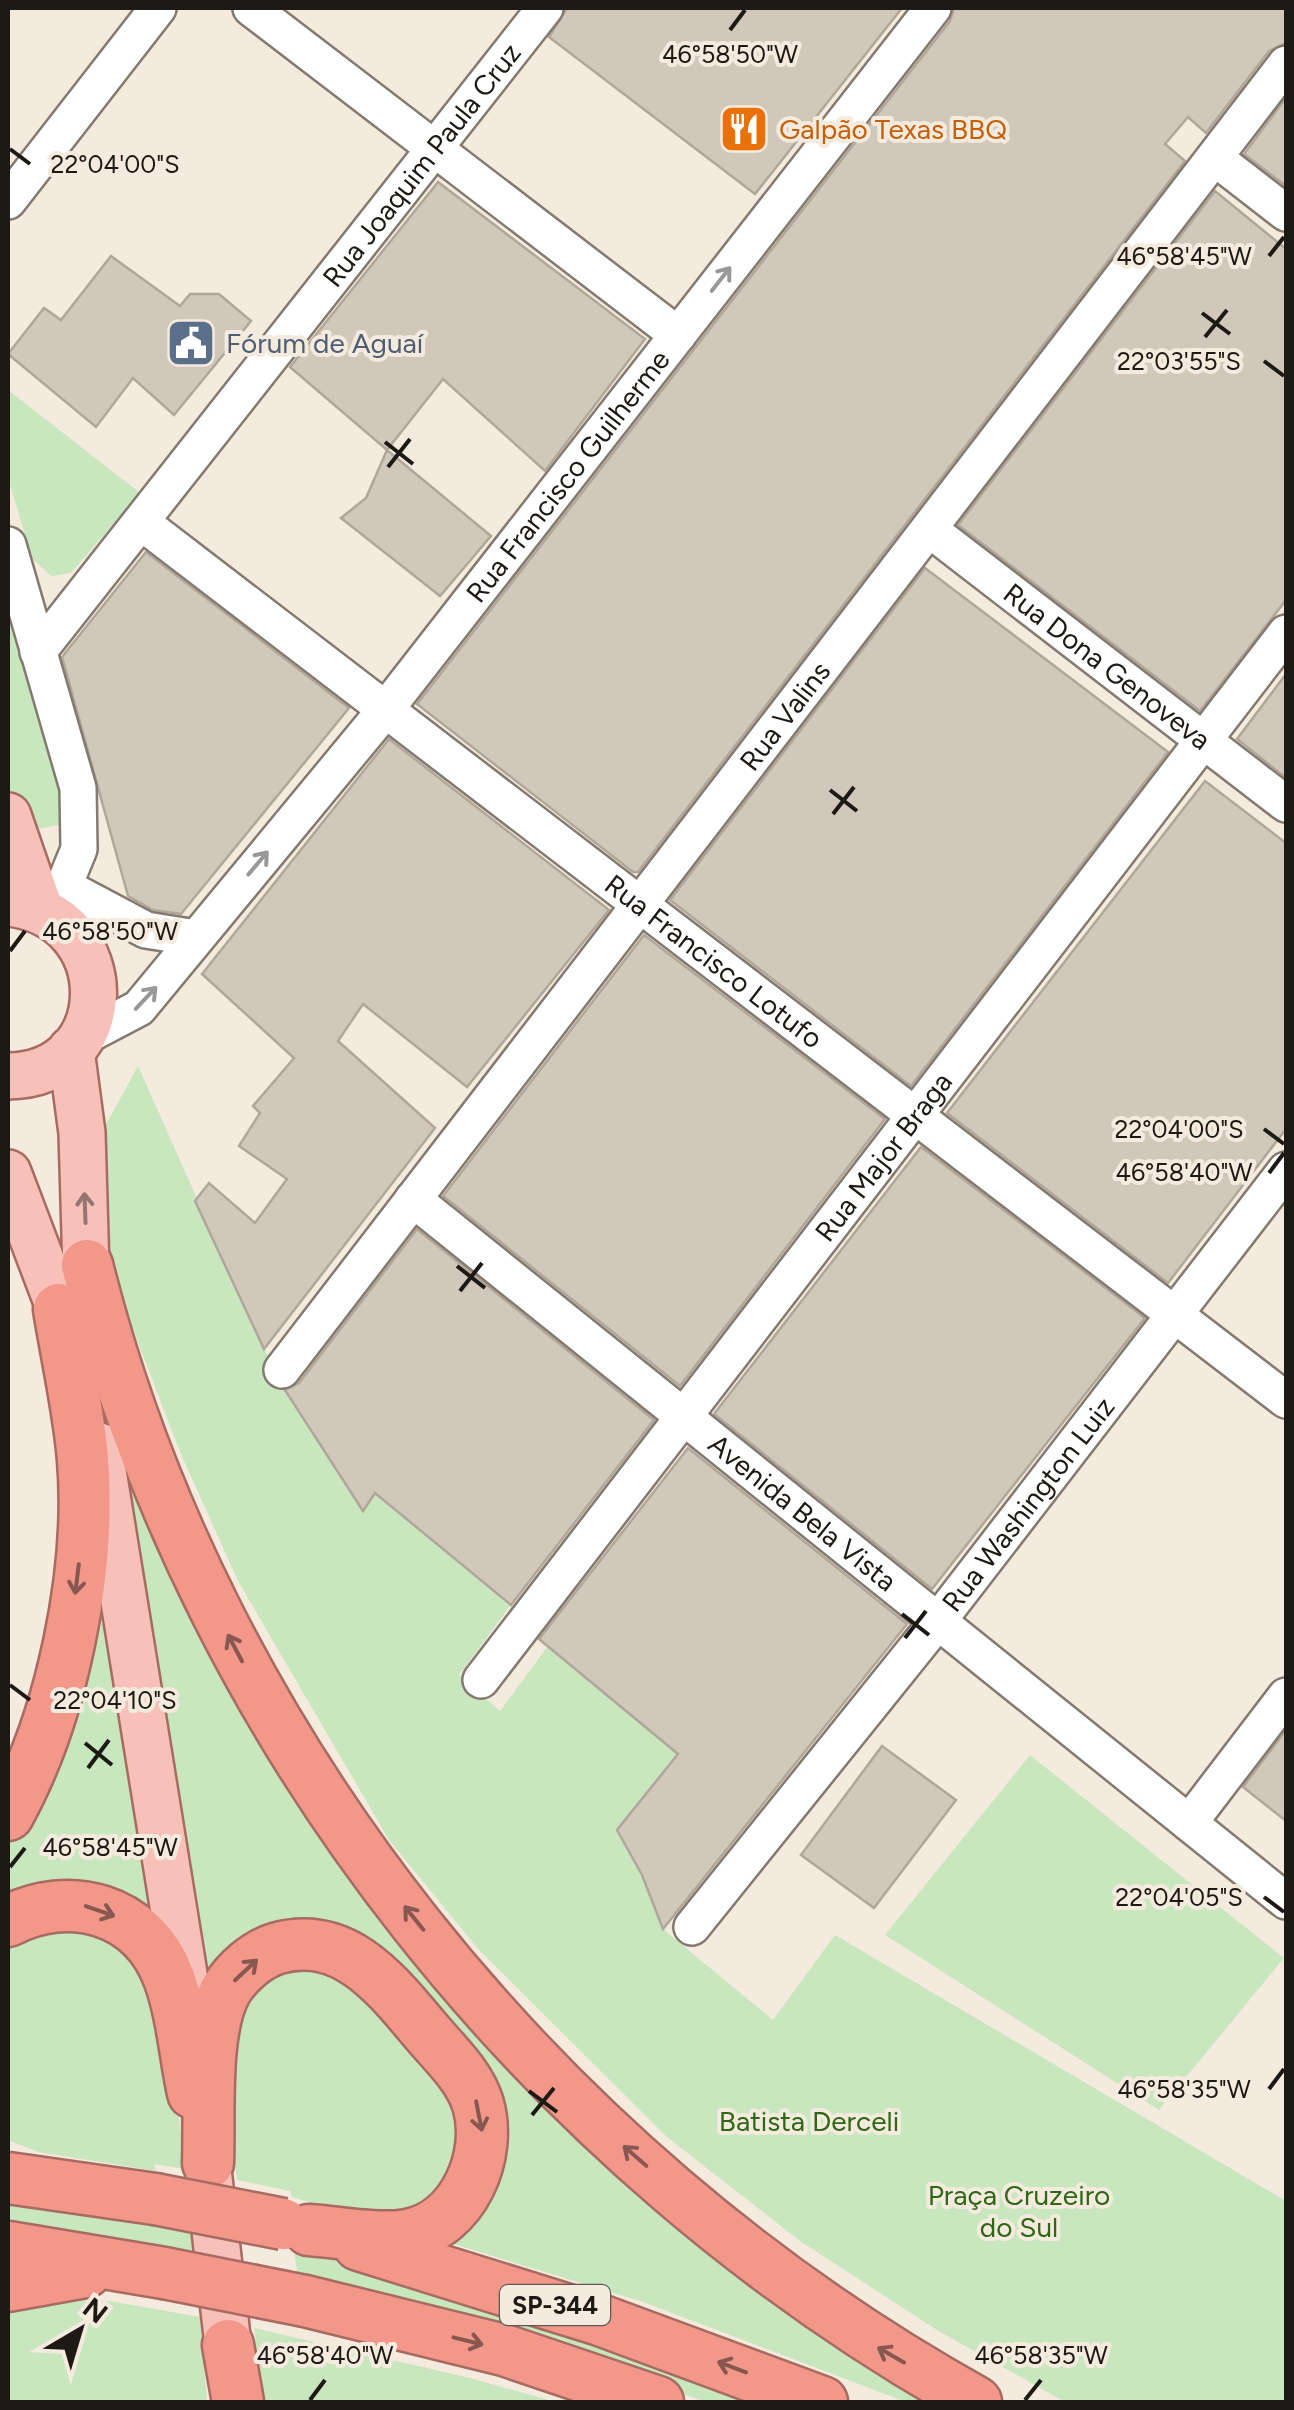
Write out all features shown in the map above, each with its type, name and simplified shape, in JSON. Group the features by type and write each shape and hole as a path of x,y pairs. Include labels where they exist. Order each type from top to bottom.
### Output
{"highway":[{"path":"86,1265 126,1404 152,1476 211,1604 262,1698 384,1880 483,2001 619,2142 793,2290 884,2351 976,2402"},
{"path":"8,1815 34,1759 53,1702 79,1563 83,1460 59,1309"},
{"path":"8,1921 32,1908 64,1904 98,1907 128,1923 152,1947 169,1977 208,2162"},
{"path":"208,2162 214,2028 225,1992 242,1969 270,1950 301,1942 336,1949 362,1963 386,1983 464,2077 478,2102 482,2131 479,2160 454,2210 434,2226 406,2235 296,2227"},
{"path":"8,2155 101,2192"},
{"name":"SP-344","path":"8,2178 155,2199 296,2227 600,2320 822,2402"},
{"name":"SP-344","path":"8,2247 305,2301 556,2366 658,2402"},
{"path":"8,2286 145,2269"},
{"path":"226,2402 228,2344"},
{"path":"228,2344 238,2402"},
{"path":"556,2366 627,2402"}],"main road":[{"path":"8,1076 48,1067 75,1045 91,1015 95,988 90,962 78,938 41,903 10,826"},
{"path":"75,1045 82,1133 87,1375 176,1910 228,2344"},
{"path":"8,1173 87,1375"}],"street":[{"path":"8,201 158,8"},
{"path":"251,8 678,335"},
{"name":"Rua Joaquim Paula Cruz","path":"38,652 545,8"},
{"name":"Rua Francisco Guilherme","path":"75,1045 139,1008 386,709 933,8"},
{"name":"Rua Valins","path":"282,1370 1286,64"},
{"path":"1215,158 1286,213"},
{"name":"Rua Francisco Lotufo","path":"141,522 1286,1400"},
{"name":"Rua Dona Genoveva","path":"929,529 1286,804"},
{"path":"8,545 78,788 78,849 41,903 146,930 196,938"},
{"name":"Rua Major Braga","path":"481,1680 1286,633"},
{"name":"Rua Washington Luiz","path":"692,1928 938,1621 1286,1170"},
{"name":"Avenida Bela Vista","path":"413,1199 1286,1901"},
{"path":"1190,1823 1286,1696"}],"green space":[{"path":"8,390 140,493 71,573 51,576 32,558 8,478"},
{"path":"8,610 71,823 19,832 8,796"},
{"name":"Praça Cruzeiro do Sul","path":"138,1066 264,1349 362,1510 375,1493 511,1605 459,1675 500,1711 548,1646 678,1754 617,1830 642,1875 663,1929 773,2020 835,1935 1286,2201 1286,2402 1065,2402 940,2332 800,2241 667,2137 479,1950 389,1840 238,1581 180,1452 119,1293 91,1152"},
{"path":"105,1401 371,1884 938,2402 906,2402 643,2302 437,2239 493,2149 315,1931 205,2019 143,1609"},
{"path":"94,1537 170,1947 8,1907 8,1841 18,1823"},
{"path":"1030,1755 1284,1958 1159,2110 885,1935"},
{"path":"31,1922 124,1934 171,2049 185,2169 154,2164 156,2171 38,2152 8,2140 8,1934"},
{"path":"344,1964 471,2120 438,2209 371,2220 292,2197 290,2191 237,2180 221,2059 258,1973"},
{"path":"8,2193 193,2233 194,2256 8,2232"},
{"path":"294,2250 430,2284 778,2402 706,2402 641,2379 299,2285"},
{"path":"40,2299 110,2301 200,2317 207,2402 8,2402 8,2304"},
{"path":"254,2328 470,2378 556,2402 263,2402"}],"building":[{"path":"567,8 902,8 755,194 549,37"},
{"path":"954,8 1286,8 1286,43 1269,51 1206,133 1188,117 1165,144 1185,161 638,872 633,872 417,704 950,21"},
{"path":"1286,98 1286,186 1244,154"},
{"path":"438,182 645,339 545,471 443,379 387,450 290,367"},
{"path":"1215,191 1286,249 1286,600 1200,711 958,525"},
{"path":"111,256 180,306 190,294 219,294 251,321 174,415 133,378 96,427 8,354 44,308 61,320"},
{"path":"387,450 491,536 440,596 341,518 366,498"},
{"path":"146,552 349,708 181,914 153,910 128,896 62,657"},
{"path":"925,568 1168,752 911,1086 670,900"},
{"path":"1286,674 1286,778 1237,739"},
{"path":"389,739 609,910 467,1087 363,1004 338,1041 435,1128 264,1349 195,1201 209,1183 255,1223 287,1179 239,1146 260,1113 253,1106 294,1058 202,974"},
{"path":"1205,781 1286,843 1286,1129 1168,1283 947,1113"},
{"path":"644,935 885,1119 680,1386 443,1196"},
{"path":"921,1147 1145,1318 932,1589 714,1414"},
{"path":"417,1229 654,1420 511,1605 375,1493 363,1511 285,1390 299,1383"},
{"path":"688,1448 907,1624 663,1929 642,1875 617,1830 678,1754 539,1639"},
{"path":"1286,1730 1286,1821 1243,1787"},
{"path":"882,1746 956,1800 874,1908 801,1855"}],"place":[{"name":"Galpão Texas BBQ","path":"744,129"},
{"name":"Fórum de Aguaí","path":"191,343"}],"park label":[{"name":"Batista Derceli","path":"809,2121"}]}
